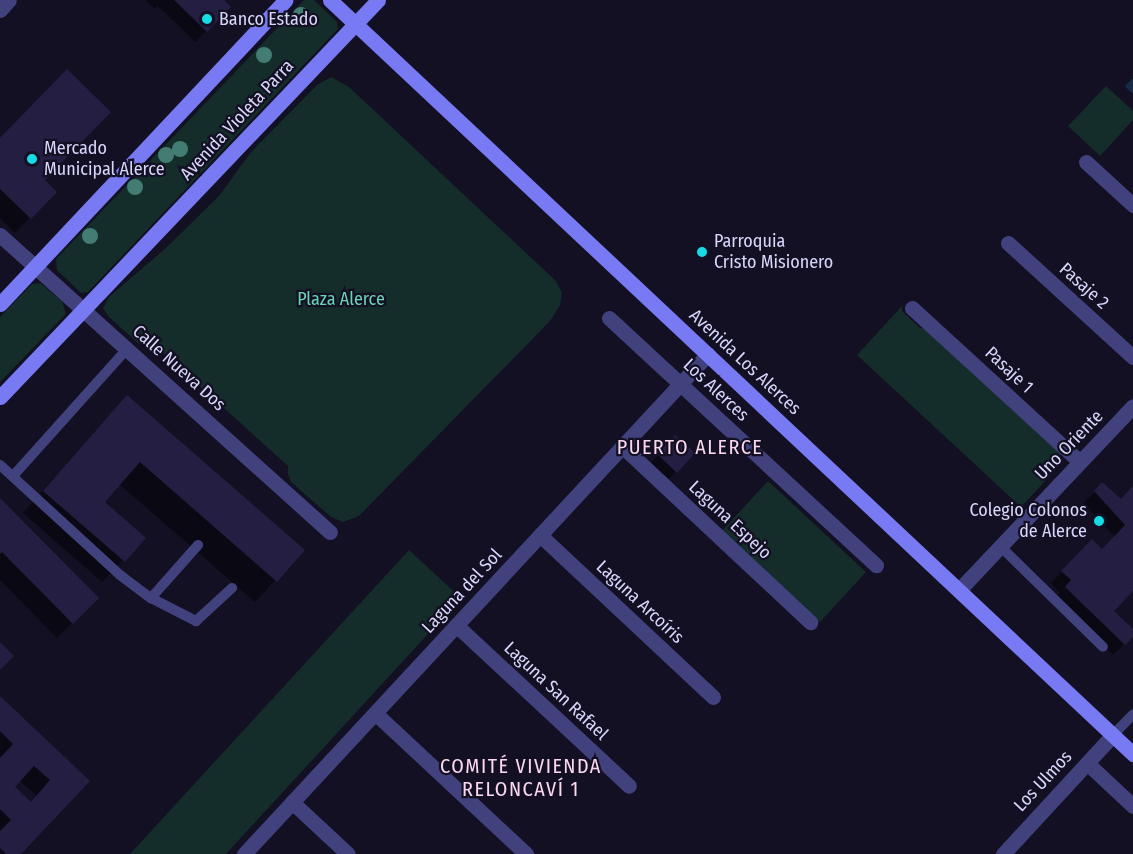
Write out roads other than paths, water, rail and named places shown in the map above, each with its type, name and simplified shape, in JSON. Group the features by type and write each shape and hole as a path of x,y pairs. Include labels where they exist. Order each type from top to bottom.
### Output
{"main road":[{"name":"Avenida Los Alerces","path":"330,0 1133,754"},
{"name":"Avenida Violeta Parra","path":"0,397 378,0"},
{"path":"0,304 277,3"}],"street":[{"path":"0,10 9,0"},
{"path":"1086,162 1133,205"},
{"name":"Calle Nueva Dos","path":"0,235 37,265 330,532"},
{"name":"Pasaje 2","path":"1008,243 1133,357"},
{"name":"Pasaje 1","path":"912,308 1080,462"},
{"name":"Los Alerces","path":"609,318 876,565"},
{"name":"Laguna del Sol","path":"244,854 708,354"},
{"name":"Uno Oriente","path":"958,590 1133,406"},
{"name":"Laguna Espejo","path":"622,446 810,622"},
{"name":"Laguna Arcoíris","path":"540,535 713,697"},
{"name":"Laguna San Rafael","path":"456,626 629,786"},
{"path":"375,713 526,854"},
{"name":"Los Ulmos","path":"1003,854 1113,735"},
{"path":"1087,763 1133,806"},
{"path":"292,802 348,854"}],"lane":[{"path":"13,476 128,348"},
{"path":"0,465 120,575 151,598 196,621 232,588"},
{"path":"151,598 198,545"},
{"path":"1000,546 1103,647"},
{"path":"1113,735 1133,714"}],"waterway":[{"path":"1133,82 1129,86 1133,90"}],"place":[{"name":"Banco Estado","path":"207,19"},
{"name":"Mercado Municipal Alerce","path":"32,159"},
{"name":"Parroquia Cristo Misionero","path":"702,252"},
{"name":"Colegio Colonos de Alerce","path":"1099,521"}],"district":[{"name":"PUERTO ALERCE","path":"690,447"},
{"name":"COMITÉ VIVIENDA RELONCAVÍ 1","path":"521,778"}],"park label":[{"name":"Plaza Alerce","path":"341,299"}]}
